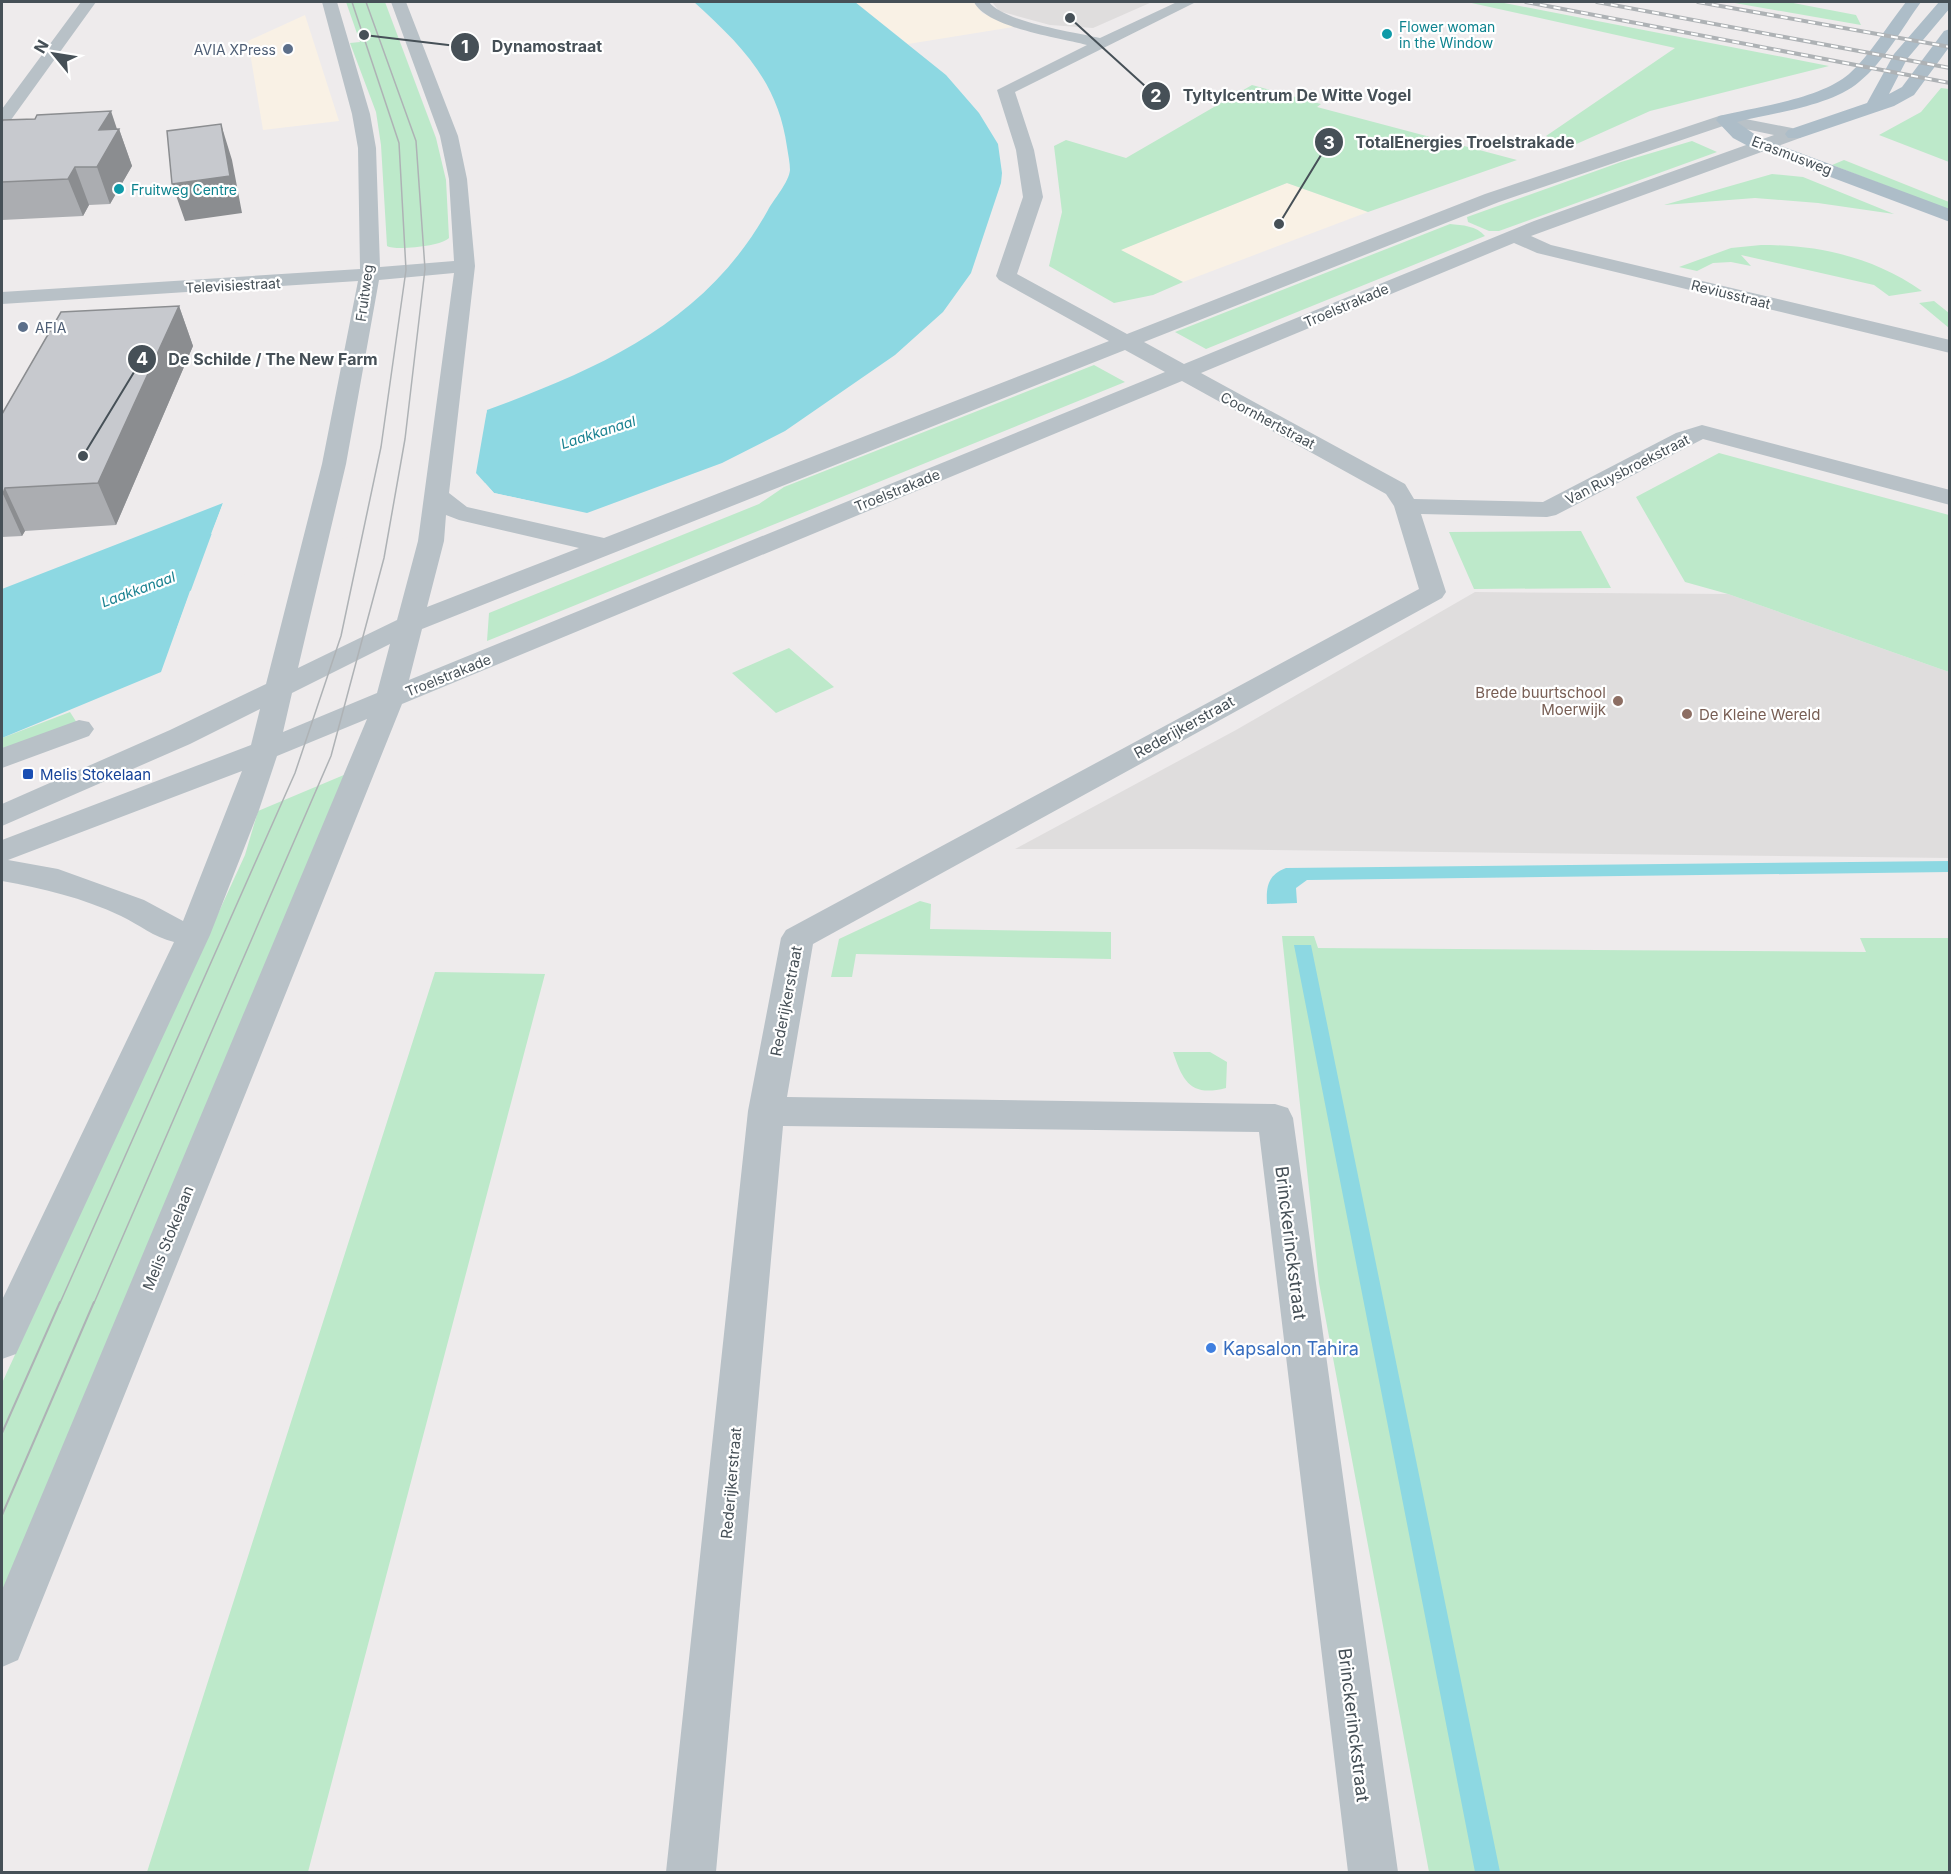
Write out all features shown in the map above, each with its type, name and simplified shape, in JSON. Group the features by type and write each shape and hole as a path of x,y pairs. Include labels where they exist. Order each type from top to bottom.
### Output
{"main road":[{"path":"1827,92 1845,84 1859,73 1912,2"},
{"path":"1873,107 1879,100 1886,79 1935,7 1947,2"},
{"path":"1794,134 1873,107 1896,98 1912,88 1950,34"},
{"path":"1725,120 1827,92 1886,79"},
{"name":"Erasmusweg","path":"1725,120 1739,134 1762,145 1950,216"},
{"name":"Erasmusweg","path":"1794,134 1817,142"}],"street":[{"path":"2,120 88,2"},
{"name":"Fruitweg","path":"264,750 334,464 370,273 367,148 361,114 328,2"},
{"path":"398,2 449,136 458,179 465,266 431,541 410,624"},
{"path":"981,2 988,12 1007,19 1103,44 1188,2"},
{"name":"Coornhertstraat","path":"1103,44 1006,90 1025,150 1033,197 1006,276 1396,489 1406,506"},
{"path":"2,816 180,737 410,624 1492,198 1725,120"},
{"name":"Erasmusweg","path":"1725,120 1794,134"},
{"name":"Troelstrakade","path":"2,851 165,791 1514,236 1794,134"},
{"name":"Reviusstraat","path":"1514,236 1544,249 1950,347"},
{"name":"Televisiestraat","path":"2,298 292,281 465,266"},
{"name":"Van Ruysbroekstraat","path":"1406,506 1547,510 1684,438 1702,432 1950,498"},
{"path":"437,496 459,513 606,546"},
{"name":"Rederijkerstraat","path":"692,1872 766,1111 798,938 1433,592 1406,506"},
{"name":"Melis Stokelaan","path":"2,1644 390,699 410,624"},
{"path":"2,759 79,729"},
{"path":"2,1341 194,935 244,810 264,750"},
{"path":"2,870 47,877 133,908 166,928 194,935"},
{"name":"Brinckerinckstraat","path":"766,1111 1275,1118 1373,1872"}],"shaded area":[{"path":"855,2 974,2 982,13 1019,26 908,44"},
{"path":"992,2 1152,2 1093,28 1050,25 999,11"},
{"path":"305,15 339,121 263,130 248,41"},
{"path":"1287,183 1368,212 1183,282 1120,250"},
{"name":"Brede buurtschool Moerwijk","path":"1475,592 1728,594 1949,672 1949,858 1015,849 1236,730"}],"green space":[{"path":"346,2 385,2 436,138 446,180 449,238 445,241 409,248 387,246 381,145 376,112 350,43 360,42"},
{"path":"1467,2 1499,2 1829,66 1650,111 1572,146 1546,136 1675,48"},
{"path":"1729,2 1788,2 1856,15 1861,25"},
{"path":"1252,85 1321,104 1317,107 1517,160 1368,212 1287,183 1121,250 1183,282 1153,295 1114,303 1049,266 1062,212 1054,146 1066,140 1126,158"},
{"path":"1941,88 1949,89 1949,162 1879,135 1921,112"},
{"path":"1692,141 1717,152 1499,231 1489,231 1468,222 1467,217 1621,162"},
{"path":"1844,160 1949,202 1949,210 1832,165"},
{"path":"1772,174 1803,177 1894,214 1818,203 1755,198 1664,205"},
{"path":"1450,224 1474,228 1485,236 1206,349 1175,332"},
{"path":"1761,245 1804,247 1845,255 1884,269 1922,291 1889,296 1874,285 1741,255 1751,266 1731,262 1713,263 1697,271 1679,267 1731,248"},
{"path":"1934,301 1949,313 1949,328 1919,303"},
{"path":"1094,365 1125,382 487,641 489,613 759,504 784,487"},
{"path":"1719,453 1949,515 1949,672 1728,594 1685,582 1636,497"},
{"path":"1581,531 1611,588 1474,589 1449,532"},
{"path":"789,648 834,687 776,713 732,673"},
{"path":"70,712 77,723 2,753 2,738"},
{"path":"351,772 2,1602 2,1383 245,855 258,811"},
{"path":"920,901 931,904 930,929 1111,932 1111,959 856,954 852,977 831,977 839,939"},
{"path":"1282,936 1314,936 1318,948 1866,952 1860,938 1949,938 1949,1872 1429,1872 1319,1283"},
{"path":"435,972 545,974 308,1872 147,1872"},
{"path":"1173,1052 1210,1052 1227,1062 1226,1088 1204,1090 1190,1085 1181,1072"}],"water":[{"name":"Laakkanaal","path":"694,2 855,2 946,75 979,113 998,144 1001,183 971,273 943,312 895,355 785,431 722,463 587,513 494,493 485,483 190,591 161,672 2,738 2,589 223,503 211,534 478,445 487,410 570,377 610,358 647,336 682,311 714,283 743,249 784,185 790,167 782,124 766,83 742,49"},
{"path":"1950,861 1949,872 1307,880 1296,888 1297,903 1267,904 1269,882 1275,874 1286,868"},
{"path":"1294,945 1311,945 1500,1872 1475,1872"}],"pier":[{"path":"487,410 476,473 494,493 540,503 535,505 493,496 484,487 193,594 180,629 176,631 223,503 225,502 216,530 476,443 483,412"}],"building":[{"path":"111,111 99,130 119,129 97,167 75,167 68,179 2,182 3,120 35,119 37,115"},
{"path":"221,124 230,176 172,184 167,131"},
{"path":"179,306 98,483 5,488 2,494 2,414 61,312"}],"tram line":[{"path":"60,1303 295,773 341,636 381,447 406,270 399,143 352,2"},
{"path":"94,1303 331,756 384,558 405,439 425,269 416,141 366,2"},
{"path":"2,1433 60,1302"},
{"path":"2,1515 94,1302"}],"railway":[{"path":"1526,2 1950,83"},
{"path":"1597,2 1950,68"},
{"path":"1698,2 1950,47"}],"place":[{"name":"Tyltylcentrum De Witte Vogel","path":"1070,18"},
{"name":"Flower woman in the Window","path":"1387,34"},
{"name":"Dynamostraat","path":"364,35"},
{"name":"AVIA XPress","path":"288,49"},
{"name":"Fruitweg Centre","path":"119,189"},
{"name":"TotalEnergies Troelstrakade","path":"1279,224"},
{"name":"AFIA","path":"23,327"},
{"name":"De Schilde / The New Farm","path":"83,456"},
{"name":"Brede buurtschool Moerwijk","path":"1618,701"},
{"name":"De Kleine Wereld","path":"1687,714"},
{"name":"Melis Stokelaan","path":"28,774"},
{"name":"Kapsalon Tahira","path":"1211,1348"}]}
